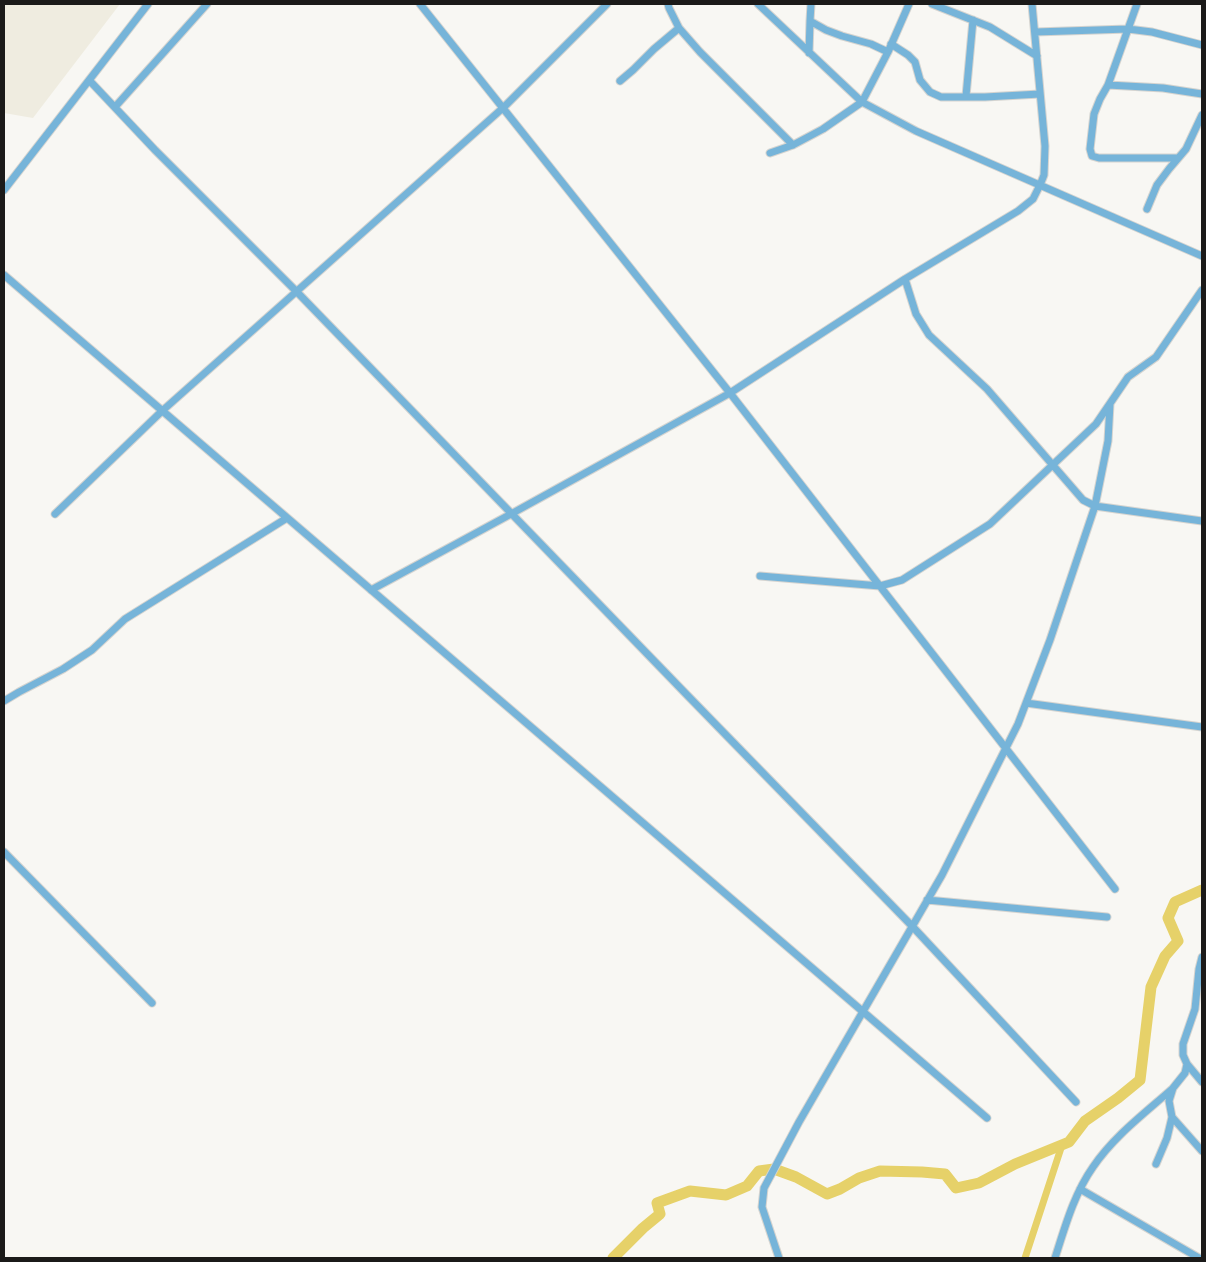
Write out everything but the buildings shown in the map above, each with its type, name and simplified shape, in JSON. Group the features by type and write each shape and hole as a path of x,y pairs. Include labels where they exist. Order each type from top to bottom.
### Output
{"street":[{"path":"4,190 148,4"},
{"path":"115,107 207,4"},
{"path":"420,4 730,393 1115,889"},
{"path":"55,514 162,411 504,107 607,4"},
{"path":"668,4 679,28 706,58 793,145"},
{"path":"758,4 862,102 916,130 1202,256"},
{"path":"809,53 811,4"},
{"path":"770,152 793,145 823,129 862,102 888,52 909,4"},
{"path":"932,4 990,27 1037,56"},
{"path":"371,590 730,393 905,279 1018,211 1033,199 1044,175 1045,146 1032,4"},
{"path":"1137,4 1108,85 1094,114 1090,149 1092,156 1099,158 1178,158"},
{"path":"966,96 973,20"},
{"path":"810,22 826,30 871,44 888,52"},
{"path":"620,80 679,28"},
{"path":"1034,32 1128,29 1161,34 1202,45"},
{"path":"891,44 908,54 915,62 920,80 930,92 941,97 1040,94"},
{"path":"89,80 155,150 297,292 912,926 1076,1102"},
{"path":"1108,85 1163,88 1202,94"},
{"path":"1146,209 1157,185 1186,150 1202,115"},
{"path":"4,275 987,1118"},
{"path":"905,279 916,314 929,335 987,389 1083,500 1096,506 1202,521"},
{"path":"760,576 880,586 902,580 990,524 1096,424 1128,377 1156,357 1202,292"},
{"path":"779,1258 762,1207 764,1188 799,1122 942,875 1018,724 1050,640 1096,506 1108,441 1110,404"},
{"path":"4,701 70,665 92,650 125,619 287,518"},
{"path":"1026,703 1202,727"},
{"path":"4,852 152,1003"},
{"path":"927,900 1107,917"},
{"path":"1202,957 1198,969 1199,1008 1183,1044 1183,1055 1187,1064 1202,1082"},
{"path":"1054,1258 1080,1189 1093,1166 1113,1142 1173,1088 1185,1073 1187,1064"},
{"path":"1156,1164 1168,1138 1172,1117 1169,1101 1173,1088"},
{"path":"1172,1117 1202,1151"},
{"path":"1080,1189 1199,1258"}],"shaded area":[{"path":"4,4 120,4 33,118 4,113"}],"waterway":[{"path":"613,1258 660,1214 657,1203 690,1191 726,1195 747,1186 759,1171 774,1169 796,1177 827,1194 859,1178 880,1171 945,1174 956,1188 979,1183 1015,1164 1069,1142 1085,1121 1140,1080 1151,987 1165,956 1178,941 1168,918 1175,902 1202,890"},
{"path":"1025,1258 1062,1145"}]}
